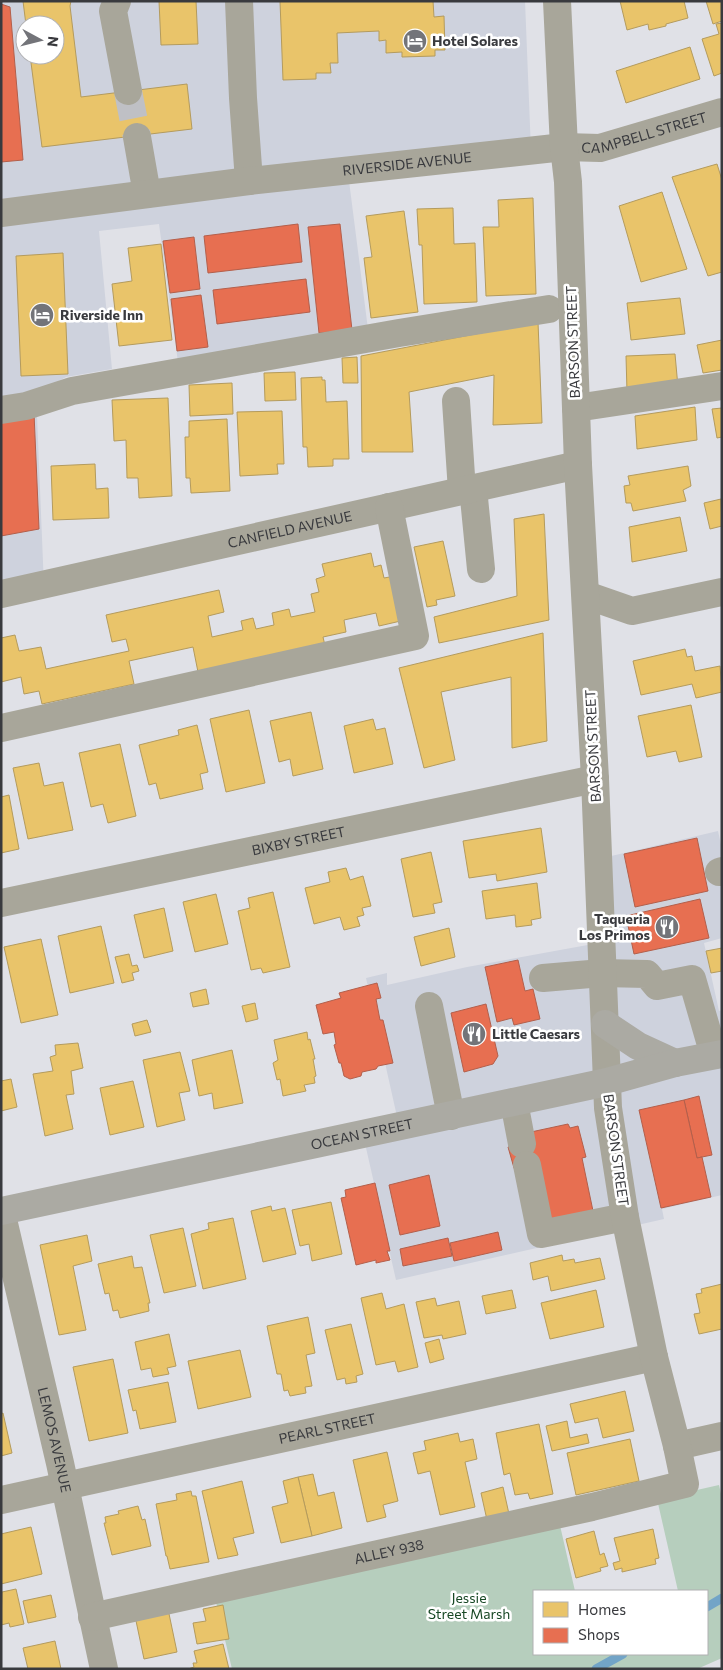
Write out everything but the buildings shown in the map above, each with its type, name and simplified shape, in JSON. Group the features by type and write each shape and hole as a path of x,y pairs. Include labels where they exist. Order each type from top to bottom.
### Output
{"main road":[{"path":"605,1024 638,1046 675,1063"},
{"name":"OCEAN STREET","path":"1,1211 451,1116 606,1082 675,1063 718,1054"}],"street":[{"path":"117,1 114,11 128,91"},
{"path":"239,1 249,181"},
{"name":"BARSON STREET","path":"557,1 564,147 568,182 578,465 586,595 606,1082 610,1122 625,1217 654,1357 685,1484"},
{"name":"CAMPBELL STREET","path":"564,147 600,148 722,112"},
{"path":"137,137 147,194"},
{"name":"RIVERSIDE AVENUE","path":"1,213 249,181 564,147"},
{"path":"1,410 26,406 72,391 399,333 549,309"},
{"path":"576,408 722,386"},
{"path":"456,401 481,569"},
{"name":"CANFIELD AVENUE","path":"1,594 578,465"},
{"path":"1,728 416,636 389,507"},
{"path":"586,595 632,611 722,592"},
{"name":"BIXBY STREET","path":"1,903 594,779"},
{"path":"543,978 602,973 647,974 657,986 692,979 718,1054"},
{"path":"429,1006 451,1116"},
{"path":"514,1102 541,1234 625,1217"},
{"name":"LEMOS AVENUE","path":"1,1211 65,1486 104,1669"},
{"name":"PEARL STREET","path":"1,1500 654,1357"},
{"path":"677,1446 722,1436"},
{"name":"ALLEY 938","path":"92,1618 592,1507 685,1484"}],"shaded area":[{"path":"1,1 525,1 531,151 348,173 370,345 180,377 159,224 99,231 112,369 66,377 48,387 37,415 44,587 1,596"},
{"path":"718,831 722,849 722,938 704,943 719,1011 722,1010 722,1195 662,1209 664,1219 396,1280 364,1139 400,1130 366,978 387,973 387,985 467,967 593,944 590,861"}],"green space":[{"name":"Jessie Street Marsh","path":"719,1485 722,1498 722,1658 697,1669 232,1669 215,1598 559,1521 575,1590 533,1590 533,1655 708,1655 708,1590 678,1590 657,1499"}],"waterway":[{"name":"Jessie Street Marsh","path":"708,1606 722,1598"},
{"name":"Jessie Street Marsh","path":"596,1669 621,1655"}],"tunnel":[{"path":"128,91 137,137"}],"place":[{"name":"Hotel Solares","path":"415,41"},
{"name":"Riverside Inn","path":"42,315"},
{"name":"Taqueria Los Primos","path":"667,927"},
{"name":"Little Caesars","path":"474,1034"}]}
